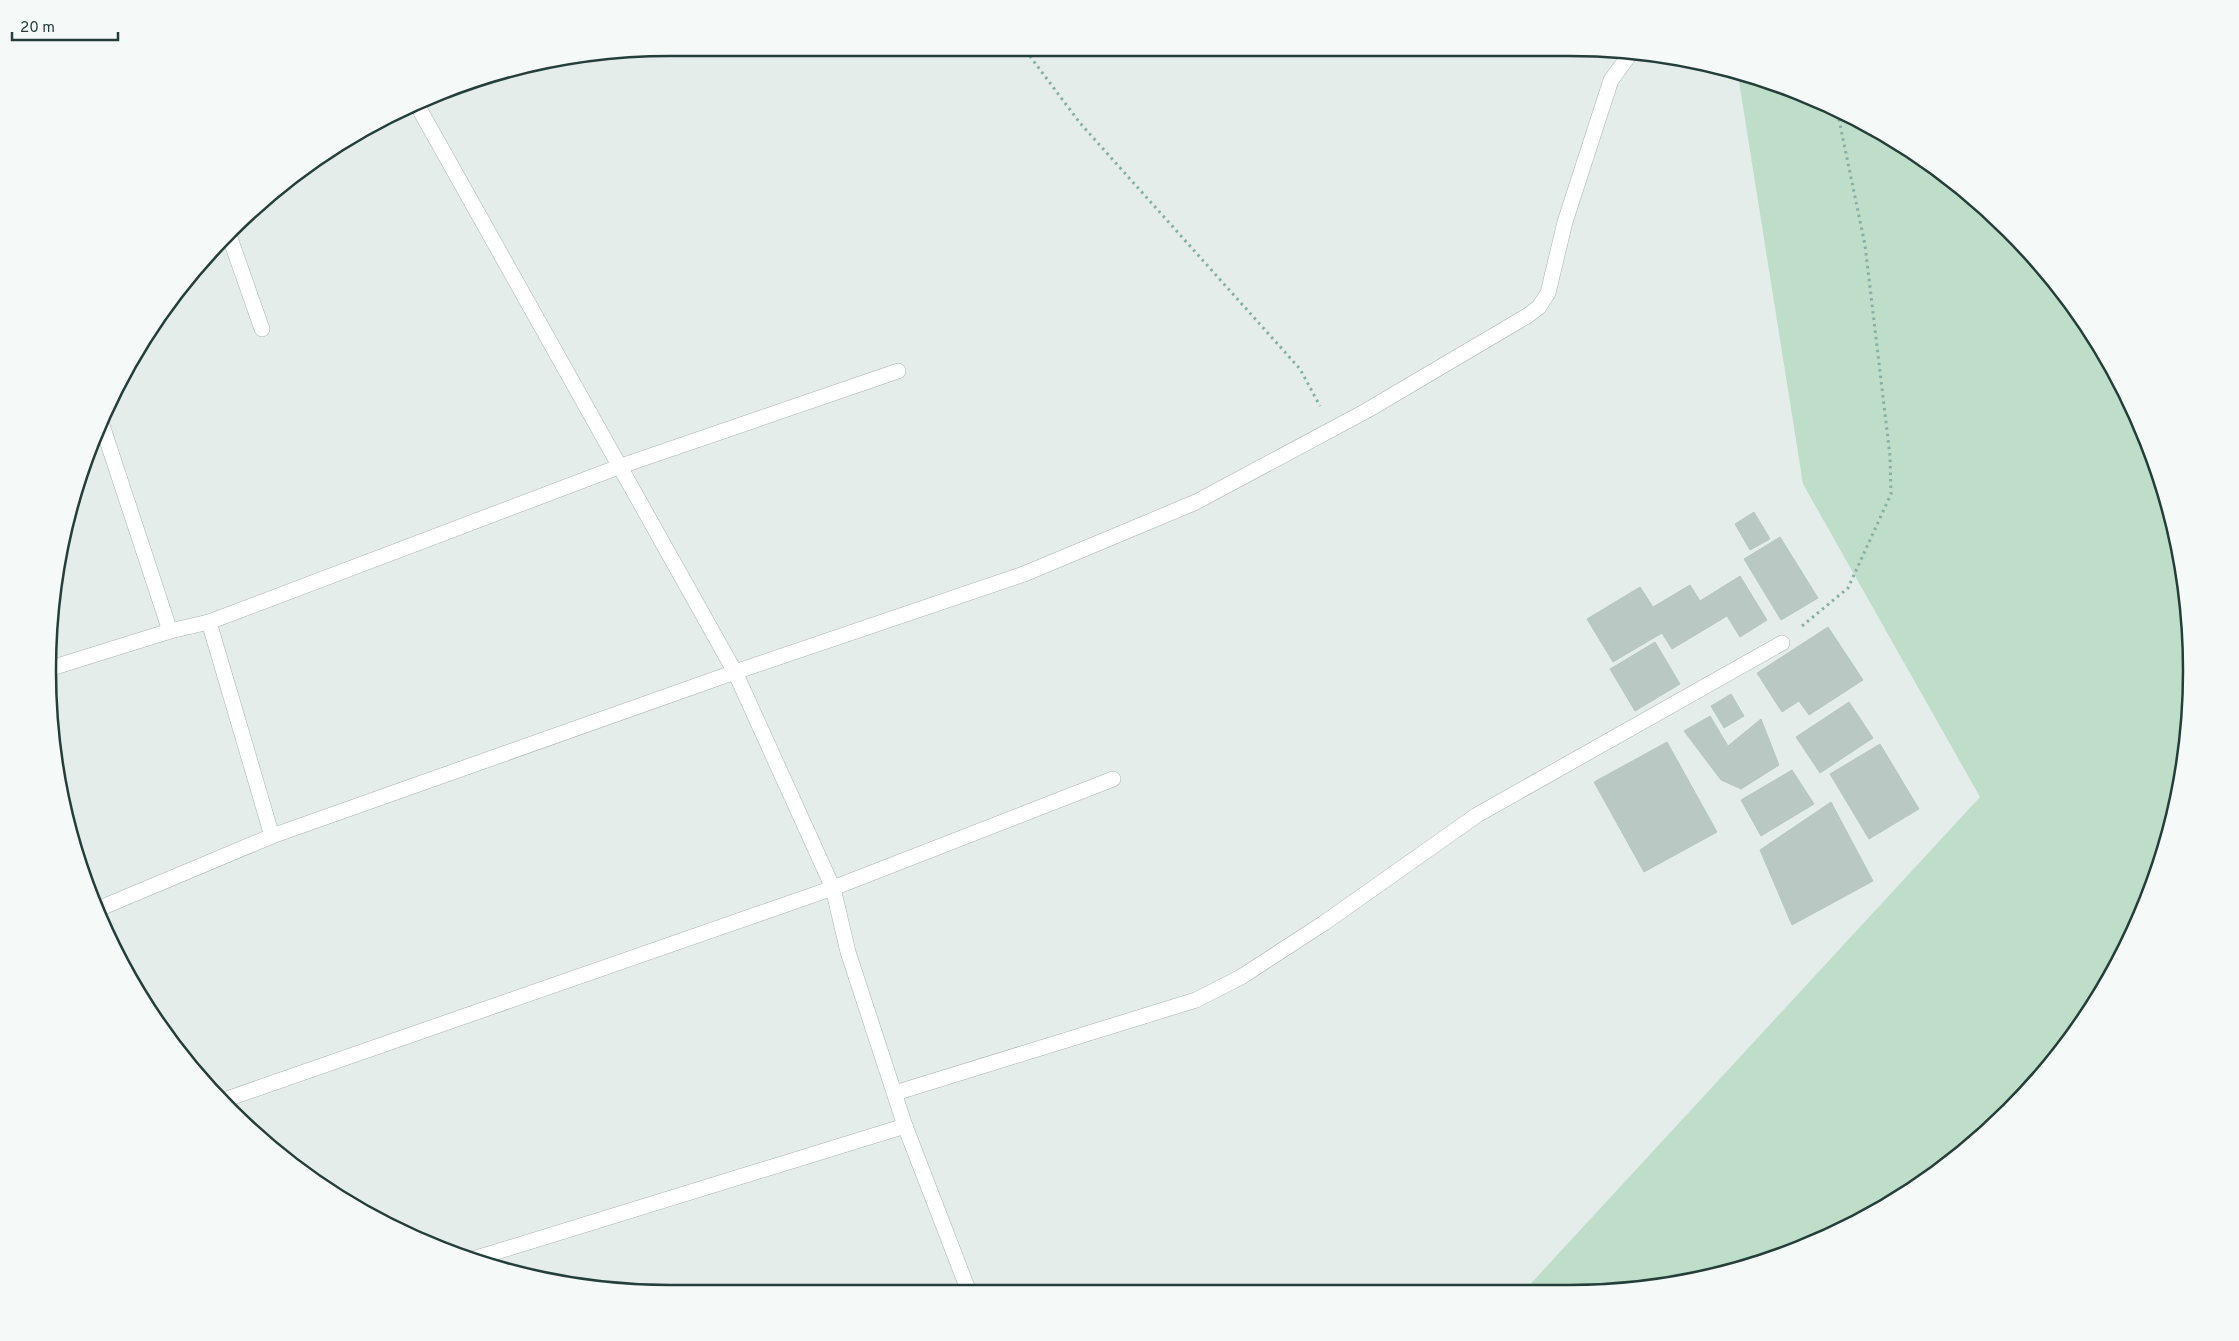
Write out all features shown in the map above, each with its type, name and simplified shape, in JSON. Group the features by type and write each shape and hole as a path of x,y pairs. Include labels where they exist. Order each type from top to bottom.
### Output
{"street":[{"path":"103,907 272,836 736,672 1024,574 1196,502 1333,429 1527,316 1539,307 1548,293 1564,222 1611,80 1626,60"},
{"path":"420,110 622,466 736,672 833,888 848,952 905,1126 966,1285"},
{"path":"231,241 262,329"},
{"path":"56,666 170,631 209,622 622,466 898,371"},
{"path":"104,432 170,631"},
{"path":"209,622 272,836"},
{"path":"895,1093 1196,1000 1241,977 1316,928 1477,815 1782,643"},
{"path":"230,1098 833,888 1113,779"},
{"path":"484,1256 905,1126"}],"path":[{"path":"1030,56 1080,123 1300,369 1333,429"},
{"path":"1782,643 1848,588 1891,494 1889,447 1865,245 1839,120"}],"green space":[{"path":"1739,81 1804,103 1876,139 1910,160 1974,209 2003,236 2056,297 2100,363 2119,399 2136,435 2162,512 2171,551 2181,630 2183,670 2177,751 2162,829 2150,868 2136,906 2100,978 2056,1044 2003,1105 1974,1132 1910,1181 1876,1202 1804,1238 1727,1264 1649,1279 1609,1283 1529,1285 1980,797 1803,484"}],"building":[{"path":"1754,512 1770,539 1750,550 1735,524"},
{"path":"1780,537 1818,598 1781,620 1744,559"},
{"path":"1740,576 1767,620 1740,637 1727,616 1672,649 1662,633 1613,662 1587,619 1640,587 1653,607 1690,585 1700,601"},
{"path":"1828,627 1863,680 1809,715 1799,701 1782,712 1757,673"},
{"path":"1655,642 1680,684 1635,711 1610,669"},
{"path":"1731,694 1744,716 1724,728 1711,706"},
{"path":"1849,702 1873,738 1820,773 1796,737"},
{"path":"1710,716 1728,746 1761,719 1779,765 1741,789 1721,780 1684,731"},
{"path":"1667,742 1717,832 1644,872 1594,782"},
{"path":"1880,744 1919,809 1869,839 1830,774"},
{"path":"1792,770 1814,804 1761,836 1741,800"},
{"path":"1831,802 1873,881 1792,925 1760,850"}]}
